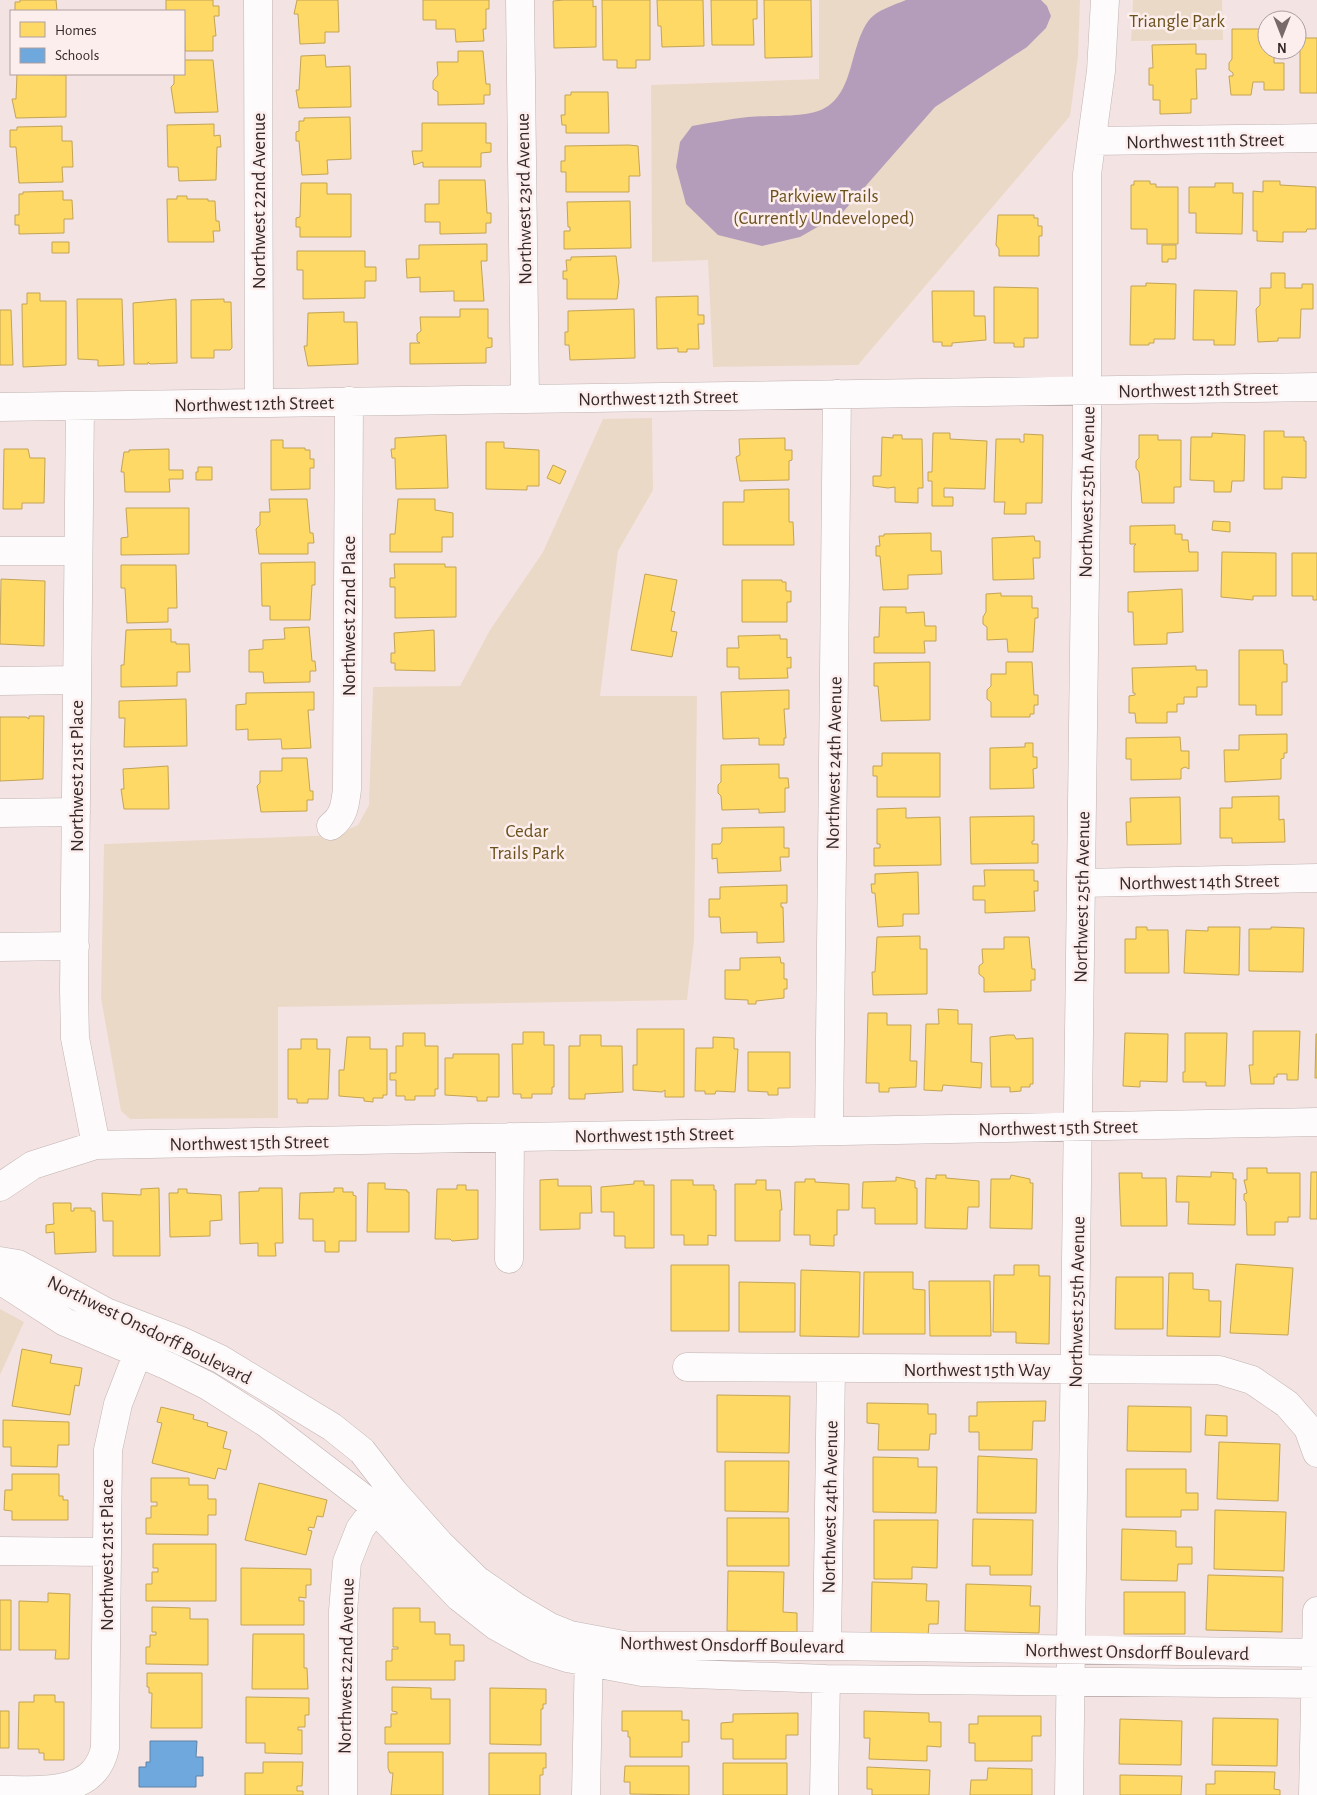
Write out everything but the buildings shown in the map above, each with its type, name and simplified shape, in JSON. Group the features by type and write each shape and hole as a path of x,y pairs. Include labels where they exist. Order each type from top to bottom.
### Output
{"street":[{"name":"Northwest 22nd Avenue","path":"258,0 259,402"},
{"name":"Northwest 23rd Avenue","path":"520,0 526,398"},
{"name":"Northwest 25th Avenue","path":"1069,1795 1087,390 1087,174 1094,141 1101,71 1105,0"},
{"name":"Northwest 11th Street","path":"1094,141 1317,138"},
{"name":"Northwest 12th Street","path":"0,407 1317,387"},
{"name":"Northwest 24th Avenue","path":"829,1131 837,394"},
{"name":"Northwest 22nd Place","path":"331,826 340,819 345,806 347,790 349,401"},
{"name":"Northwest 21st Place","path":"80,406 75,1038 96,1145"},
{"path":"0,551 78,550"},
{"path":"0,681 77,680"},
{"path":"0,813 76,812"},
{"name":"Northwest 14th Street","path":"1081,883 1317,878"},
{"path":"0,947 75,946"},
{"name":"Northwest 15th Street","path":"0,1187 33,1165 96,1145 1317,1122"},
{"path":"509,1259 510,1137"},
{"name":"Northwest Onsdorff Boulevard","path":"0,1261 18,1264 106,1312 220,1359 332,1427 362,1451 384,1500"},
{"name":"Northwest Onsdorff Boulevard","path":"0,1280 65,1322 168,1366 208,1386 384,1500 440,1544 477,1580 550,1626 570,1635 589,1651 642,1672 826,1679 1316,1684"},
{"name":"Northwest 21st Place","path":"0,1790 69,1790 88,1783 98,1771 105,1748 107,1468 111,1430 118,1404 148,1328"},
{"name":"Northwest 15th Way","path":"687,1367 1219,1370 1252,1380 1287,1404 1308,1428 1317,1453"},
{"name":"Northwest 24th Avenue","path":"827,1646 831,1368"},
{"name":"Northwest 22nd Avenue","path":"343,1795 343,1611 347,1562 360,1529 384,1500"},
{"path":"0,1551 106,1552"},
{"path":"1313,1795 1317,1611"},
{"name":"Northwest Onsdorff Boulevard","path":"589,1651 629,1646 827,1646 1317,1653"},
{"path":"586,1795 589,1651"},
{"path":"824,1795 826,1679"}],"green space":[{"name":"Parkview Trails (Currently Undeveloped)","path":"819,0 1080,0 1078,56 1070,116 858,365 713,367 708,260 652,262 651,85 819,79"},
{"name":"Triangle Park","path":"1133,0 1222,0 1223,40 1131,41"},
{"name":"Cedar Trails Park","path":"652,418 653,490 618,551 600,696 697,696 694,941 687,1000 278,1007 278,1118 130,1119 121,1111 101,998 104,844 336,835 358,825 369,805 373,687 460,686 490,630 543,552 603,419"},
{"path":"0,1309 24,1322 0,1375"}],"shaded area":[{"path":"906,0 1041,0 1047,6 1051,16 1046,28 1027,47 935,107 842,213 800,237 762,246 718,235 686,204 676,167 680,142 692,126 748,117 807,114 823,109 833,102 841,92 858,43 872,16"}]}
